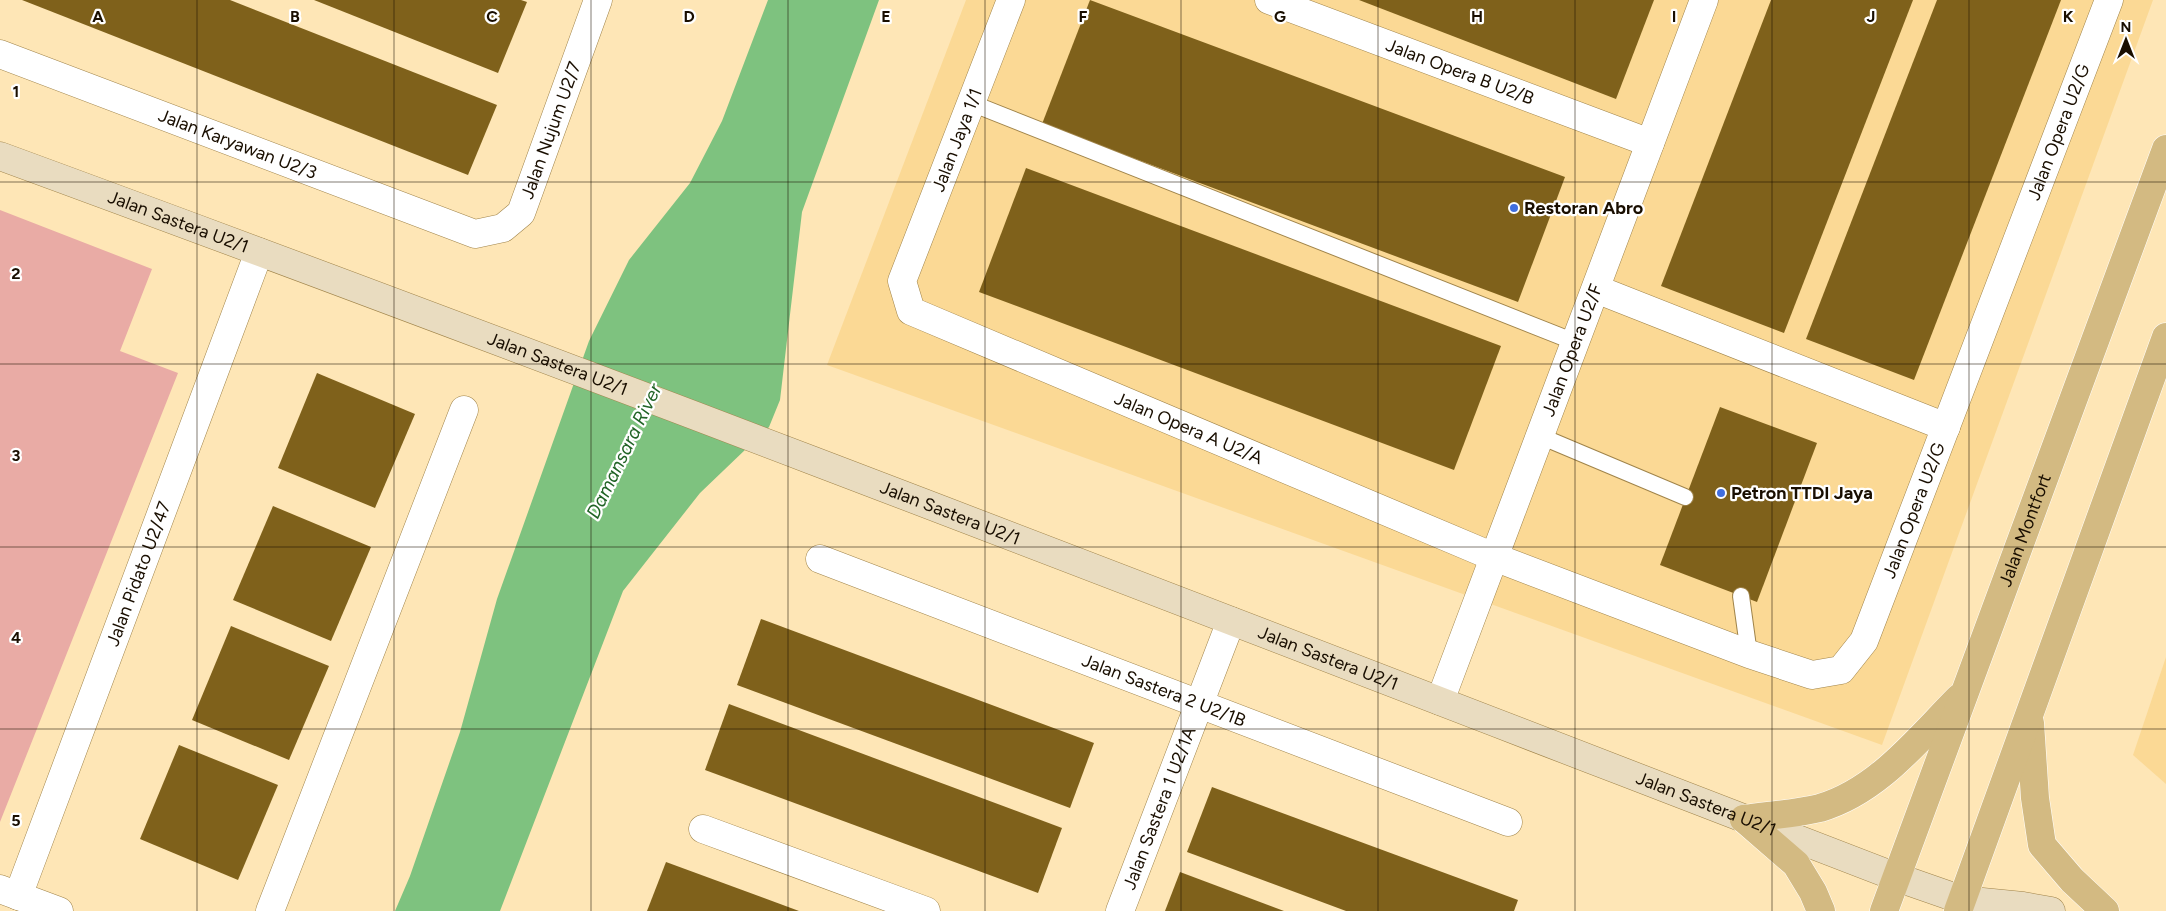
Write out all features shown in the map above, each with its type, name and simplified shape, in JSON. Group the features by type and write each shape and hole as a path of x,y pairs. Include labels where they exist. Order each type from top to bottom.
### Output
{"main road":[{"name":"Jalan Montfort","path":"1884,911 2166,149"},
{"path":"1965,907 2030,711 2166,337"},
{"path":"1744,819 1820,808 1854,793 1892,766 1965,692"},
{"path":"2030,711 2035,798 2042,845 2072,880 2105,911"},
{"path":"1744,819 1796,864 1813,892 1820,911"}],"street":[{"name":"Jalan Nujum U2/7","path":"475,234 502,228 521,214 598,0"},
{"name":"Jalan Jaya 1/1","path":"902,281 1011,0"},
{"name":"Jalan Opera B U2/B","path":"1269,0 1650,143"},
{"name":"Jalan Opera U2/F","path":"1440,701 1704,0"},
{"name":"Jalan Opera U2/G","path":"1494,557 1748,654 1812,675 1841,670 1864,641 2109,0"},
{"name":"Jalan Karyawan U2/3","path":"0,54 475,234"},
{"name":"Jalan Sastera U2/1","path":"0,156 493,339 825,465 1896,877 1965,907 2023,906 2051,911"},
{"name":"Jalan Pidato U2/47","path":"9,892 260,252"},
{"name":"Jalan Opera A U2/A","path":"902,281 911,311 1494,557"},
{"path":"1596,289 1946,427"},
{"path":"270,911 464,410"},
{"name":"Jalan Sastera 2 U2/1B","path":"820,559 1508,822"},
{"name":"Jalan Sastera 1 U2/1A","path":"1120,911 1231,621"},
{"path":"703,829 926,911"},
{"path":"9,892 59,911"}],"lane":[{"path":"971,103 1576,342"},
{"path":"1540,436 1685,498"},
{"path":"1741,596 1748,654"}],"shaded area":[{"path":"966,0 2153,0 1882,745 827,365"},
{"path":"0,210 152,269 120,351 178,373 0,822"},
{"path":"2166,657 2166,784 2133,755"}],"water":[{"name":"Damansara River","path":"768,0 879,0 802,212 780,400 769,427 700,493 623,591 500,911 395,911 410,876 460,732 497,599 589,341 629,260 690,183 722,121"}],"building":[{"path":"22,0 230,0 497,105 468,175"},
{"path":"314,0 521,0 527,2 498,73"},
{"path":"1090,0 1565,177 1518,302 1042,124"},
{"path":"1359,0 1654,0 1616,99"},
{"path":"1771,0 1913,0 1784,333 1661,286"},
{"path":"1937,0 2061,0 1914,380 1806,339"},
{"path":"1026,168 1501,346 1454,470 979,292"},
{"path":"317,373 415,414 375,508 278,468"},
{"path":"1720,407 1817,443 1757,602 1660,565"},
{"path":"273,506 371,547 331,641 233,600"},
{"path":"761,619 1094,743 1070,808 737,685"},
{"path":"231,626 329,666 289,760 192,720"},
{"path":"729,704 1062,828 1038,893 705,770"},
{"path":"179,745 278,785 238,880 140,839"},
{"path":"1212,787 1518,900 1514,911 1346,911 1187,852"},
{"path":"666,862 799,911 647,911"},
{"path":"1180,872 1284,911 1165,911"}],"place":[{"name":"Restoran Abro","path":"1514,208"},
{"name":"Petron TTDI Jaya","path":"1721,493"}]}
